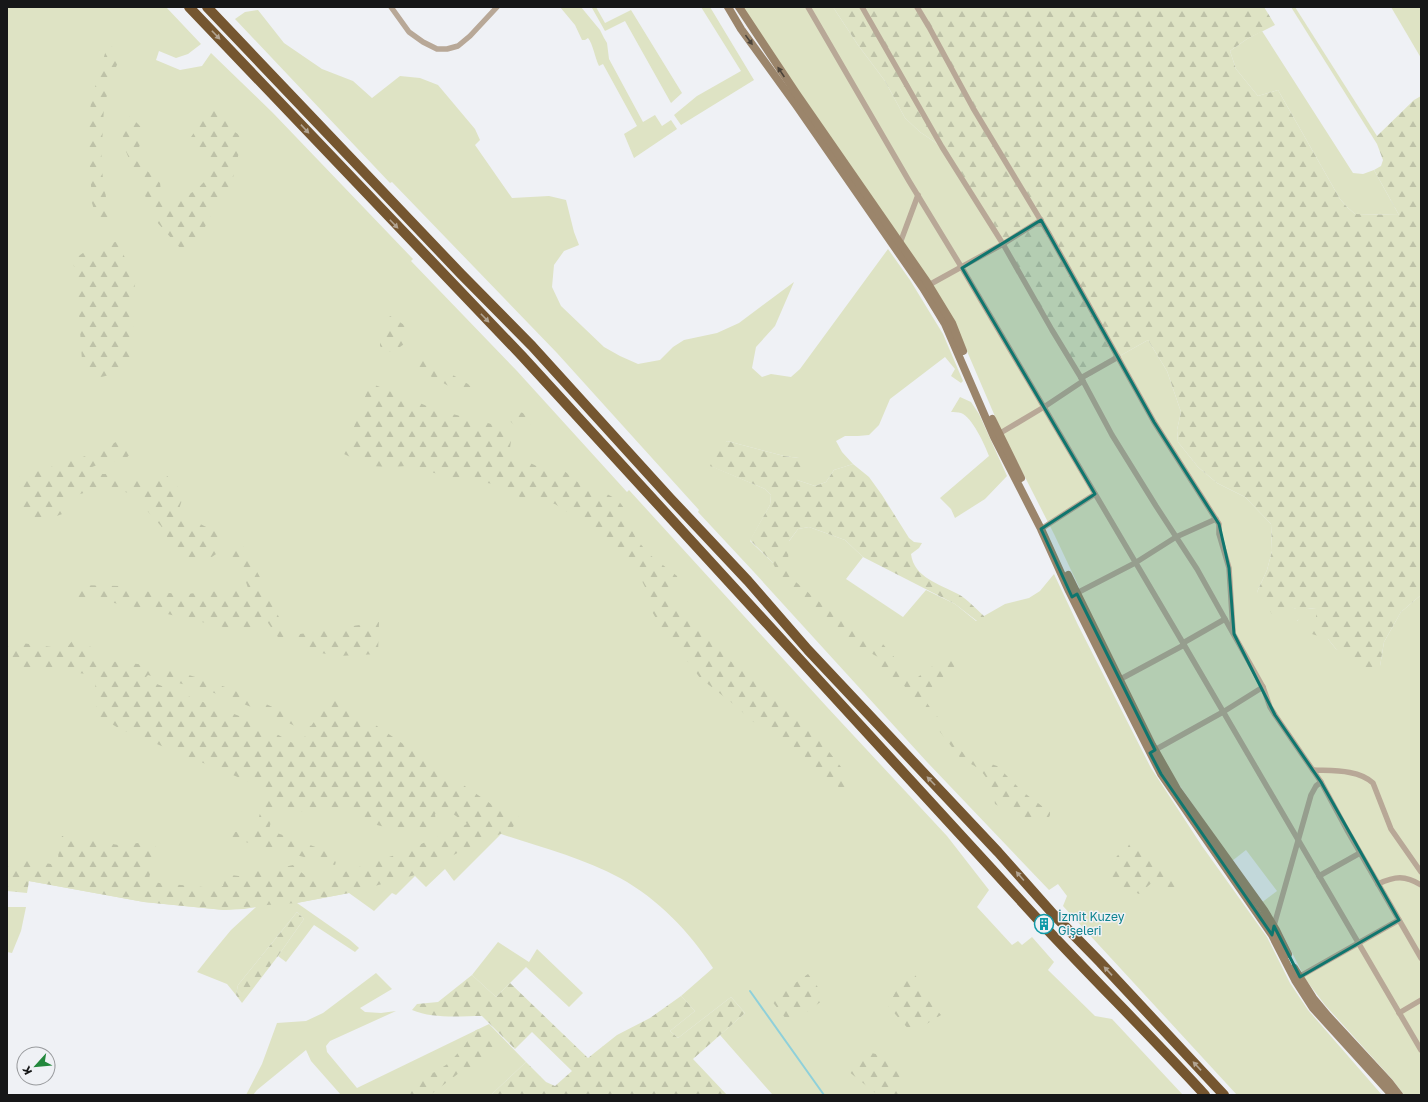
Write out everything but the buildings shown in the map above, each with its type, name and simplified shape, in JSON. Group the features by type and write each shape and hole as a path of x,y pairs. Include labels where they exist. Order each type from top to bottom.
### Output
{"highway":[{"path":"189,7 522,356 744,598 796,657 901,768 1086,972 1169,1055 1205,1095"},
{"path":"206,7 461,274 532,346 670,498 748,581 808,650 998,852 1054,915 1224,1095"}],"main road":[{"path":"728,7 741,29 899,247"},
{"path":"739,7 926,287 1074,595 1174,793 1273,930 1297,978 1303,994 1321,1019 1392,1095"},
{"path":"1297,978 1328,1016 1389,1082 1399,1095"}],"street":[{"path":"391,7 409,32 423,42 437,49 448,49 458,46 470,36 496,7"},
{"path":"808,7 1094,494 1184,644 1421,1050"},
{"path":"862,7 942,147 1003,244 1082,379 1112,434 1197,569 1263,687 1270,707 1321,782 1421,958"},
{"path":"917,7 973,108 1041,220 1154,422 1219,524 1219,534 1229,568 1234,634"},
{"path":"899,247 918,195"},
{"path":"926,287 962,268 1041,220"},
{"path":"997,436 1044,407 1082,379 1118,357"},
{"path":"1043,528 1094,494"},
{"path":"1074,595 1135,563 1176,537 1216,519"},
{"path":"1117,681 1184,644 1225,619"},
{"path":"1152,751 1223,712 1263,687"},
{"path":"1313,770 1358,775 1373,783 1391,829 1421,872"},
{"path":"1273,930 1311,795 1316,786 1321,782"},
{"path":"1319,876 1360,853"},
{"path":"1378,884 1396,877 1405,878 1421,885"},
{"path":"1297,978 1399,920"},
{"path":"1399,1013 1421,1000"}],"highlighted area":[{"path":"1041,220 1154,422 1219,524 1229,568 1234,634 1275,715 1321,782 1399,920 1300,977 1274,926 1272,935 1161,774 1150,753 1155,750 1077,594 1072,597 1041,529 1095,494 962,268"}],"green space":[{"path":"7,7 166,7 201,44 188,54 176,58 159,51 156,60 180,70 202,66 211,53 273,113 413,259 411,261 517,371 627,492 629,490 947,836 989,890 977,907 1012,945 1018,941 1022,945 1032,937 1054,962 1048,970 1095,1016 1112,1019 1183,1095 770,1095 772,1094 720,1035 745,1013 731,997 678,1038 670,1031 695,1011 681,996 713,968 694,942 672,917 634,886 606,871 561,853 501,834 454,881 445,869 426,887 415,876 396,895 392,893 374,911 349,893 297,903 359,948 355,952 314,925 286,962 278,956 304,919 297,912 238,985 236,995 227,984 197,972 231,930 256,907 224,910 144,902 7,877"},
{"path":"560,7 581,7 600,30 607,43 609,59 643,122 655,115 662,126 671,120 677,129 634,158 624,134 637,126 603,64 599,66 590,41 588,38 582,40 575,25"},
{"path":"596,7 605,23 631,10 682,93 671,103 625,21 605,31 592,8"},
{"path":"701,7 710,7 754,80 681,125 674,115 697,96 741,71"},
{"path":"741,7 833,7 858,45 885,81 905,118 920,132 942,147 1083,381 1118,357 1148,340 1167,371 1181,412 1177,430 1178,442 1198,467 1217,483 1245,497 1271,524 1272,551 1267,570 1257,592 1296,609 1297,621 1307,609 1316,608 1316,617 1328,639 1336,649 1380,666 1384,642 1401,612 1421,595 1421,1095 1404,1095 1392,1079 1325,1005 1306,980 1282,933 1261,903 1277,891 1246,850 1232,861 1169,770 1082,599 1079,587 1054,534 1000,428 957,328 916,261"},
{"path":"833,7 1264,7 1275,25 1247,39 1230,51 1236,69 1258,96 1278,90 1340,199 1355,214 1399,215 1374,170 1381,166 1383,160 1377,144 1377,136 1414,100 1421,96 1421,595 1401,612 1384,642 1380,666 1363,668 1336,649 1328,639 1312,634 1309,624 1316,617 1316,608 1307,609 1306,616 1296,621 1296,609 1286,606 1272,614 1257,592 1267,570 1272,551 1271,524 1245,497 1217,483 1198,467 1178,442 1177,430 1181,412 1167,371 1148,340 1118,357 1083,381 942,147 920,132 905,118 885,81 858,45"},
{"path":"1291,7 1295,7 1377,136 1377,144"},
{"path":"1391,7 1421,7 1421,58"},
{"path":"258,10 284,43 322,69 353,81 372,98 400,76 420,78 438,85 475,129 480,140 475,145 512,198 549,196 566,200 579,245 564,251 554,265 552,287 561,306 604,347 638,364 660,360 673,347 684,340 717,333 739,323 794,282 775,326 756,347 752,368 762,377 771,374 791,377 800,369 888,249 910,280 943,334 963,381 961,383 951,376 955,369 945,357 890,399 879,425 869,435 845,436 836,441 842,452 853,464 834,470 826,482 815,486 797,480 799,458 784,456 727,441 711,466 765,489 771,495 770,505 750,541 773,563 798,529 809,527 845,540 863,557 846,579 903,617 926,590 955,604 976,621 984,621 984,616 1005,604 1029,598 1040,591 1054,574 1078,625 1151,768 1202,846 1267,937 1290,983 1308,1010 1382,1095 1237,1095 1063,906 1067,896 1058,884 1049,890 927,762 698,512 699,510 557,353 392,182 390,183 235,19 245,12"},
{"path":"1262,31 1353,173 1363,174 1374,170 1399,215 1355,214 1347,207 1340,199 1278,90 1258,96 1236,69 1230,51"},
{"path":"109,45 119,51 119,60 113,74 104,106 101,165 110,223 106,228 99,225 92,203 88,134 91,101 106,50"},
{"path":"215,102 226,118 230,129 238,134 242,140 229,194 213,207 211,215 203,231 190,245 180,248 156,221 124,147 122,132 130,116 146,132 134,158 160,183 161,191 165,198 172,202 195,191 205,181 209,170 208,161 189,140"},
{"path":"119,241 123,254 134,270 136,276 132,300 132,353 125,366 117,372 107,376 88,379 82,361 76,276 73,262 82,253 88,250"},
{"path":"390,316 406,326 408,340 393,351 386,352 380,346 380,333"},
{"path":"417,358 426,359 468,384 473,389 473,393 468,395 462,393 415,368 412,360"},
{"path":"370,383 437,410 511,429 512,435 509,454 514,459 528,462 543,469 562,469 584,487 593,491 607,494 618,500 624,508 627,520 637,540 650,555 677,576 679,585 670,588 668,593 672,601 695,627 734,664 775,695 812,730 841,767 855,791 840,788 825,777 793,746 752,721 736,706 700,678 690,664 672,646 650,608 645,587 637,571 619,554 603,535 555,504 522,498 495,484 462,480 407,466 369,466 344,454"},
{"path":"960,397 971,402 979,414 1007,476 985,499 955,518 951,509 940,498 989,456 974,425 961,413 951,412"},
{"path":"499,406 523,413 531,420 531,424 521,428 513,424 498,408"},
{"path":"727,441 784,456 799,458 808,466 797,480 815,486 826,482 834,470 853,464 869,477 909,538 914,542 922,543 919,548 911,554 917,569 922,575 965,599 984,616 984,621 977,621 955,604 863,557 845,540 809,527 798,529 789,541 788,564 790,577 870,645 882,643 914,680 946,656 952,660 955,666 922,696 934,713 947,727 959,748 965,755 997,766 1023,792 1050,812 1048,819 1026,819 995,804 993,793 984,774 974,766 962,760 902,683 886,673 878,665 878,657 867,651 849,646 800,596 781,580 773,563 750,540 770,505 771,495 765,489 710,466 718,450"},
{"path":"116,442 132,442 133,452 125,459 92,467 96,474 110,474 123,481 166,475 177,485 182,500 179,509 193,520 220,534 219,552 209,559 184,558 172,546 161,526 132,494 115,489 99,489 80,494 68,501 65,513 40,522 25,518 16,478 92,454"},
{"path":"242,544 268,592 287,636 280,640 266,620 251,627 236,630 146,609 93,599 75,602 78,585 119,586 151,592 186,594 248,588 244,576 234,564 226,550"},
{"path":"379,622 378,654 338,656 304,650 287,636"},
{"path":"82,640 89,642 94,661 122,662 150,666 206,680 260,701 311,726 333,696 494,806 519,812 518,818 513,827 505,832 467,848 415,875 349,893 296,903 224,910 144,902 29,881 27,893 7,891 7,857 51,864 58,859 59,846 62,836 70,836 118,845 138,843 156,845 149,879 159,883 214,888 223,886 224,880 231,875 246,877 257,870 276,869 293,865 309,879 326,878 398,854 467,824 445,808 435,814 436,823 429,828 401,831 377,825 358,814 339,807 292,813 274,808 269,830 321,849 337,858 335,865 230,838 233,832 255,831 267,789 120,729 97,715 95,693 96,675 7,665 7,641 66,649 72,641","holes":["148,675 209,691 267,713 308,732 298,746 257,723 149,681 146,677"]},
{"path":"1132,839 1170,871 1180,885 1177,894 1156,879 1139,894 1118,884 1110,874 1110,864 1118,855 1125,852"},
{"path":"7,907 26,907 21,931 12,953 7,952"},
{"path":"297,912 304,919 242,1003 236,995 238,985"},
{"path":"498,942 529,962 537,949 583,993 569,1007 526,967 496,997 472,975"},
{"path":"909,967 926,990 924,995 941,1015 912,1033 888,1006"},
{"path":"376,973 392,989 360,1008 365,1012 381,1013 396,1011 330,1041 326,1046 327,1052 357,1088 489,1024 526,1062 491,1095 341,1095 311,1061 306,1050 257,1090 253,1095 246,1095 262,1064 277,1023 306,1021 323,1013"},
{"path":"808,974 826,998 790,1024 771,1000"},
{"path":"472,975 496,997 510,983 588,1058 617,1035 650,1018 681,996 695,1011 670,1031 678,1038 731,997 745,1013 693,1059 727,1095 491,1095 526,1062 546,1082 555,1086 572,1071 532,1032 515,1049 482,1016 438,1016 412,1010 417,1004 438,1002"},
{"path":"487,1027 495,1036 497,1046 478,1063 459,1073 430,1095 398,1095 422,1077 435,1072 449,1063 476,1030"},
{"path":"868,1052 889,1059 905,1074 902,1089 898,1095 878,1095 848,1071 854,1058"}],"waterway":[{"path":"750,991 824,1095"}],"place":[{"name":"İzmit Kuzey Gişeleri","path":"1044,924"}]}
